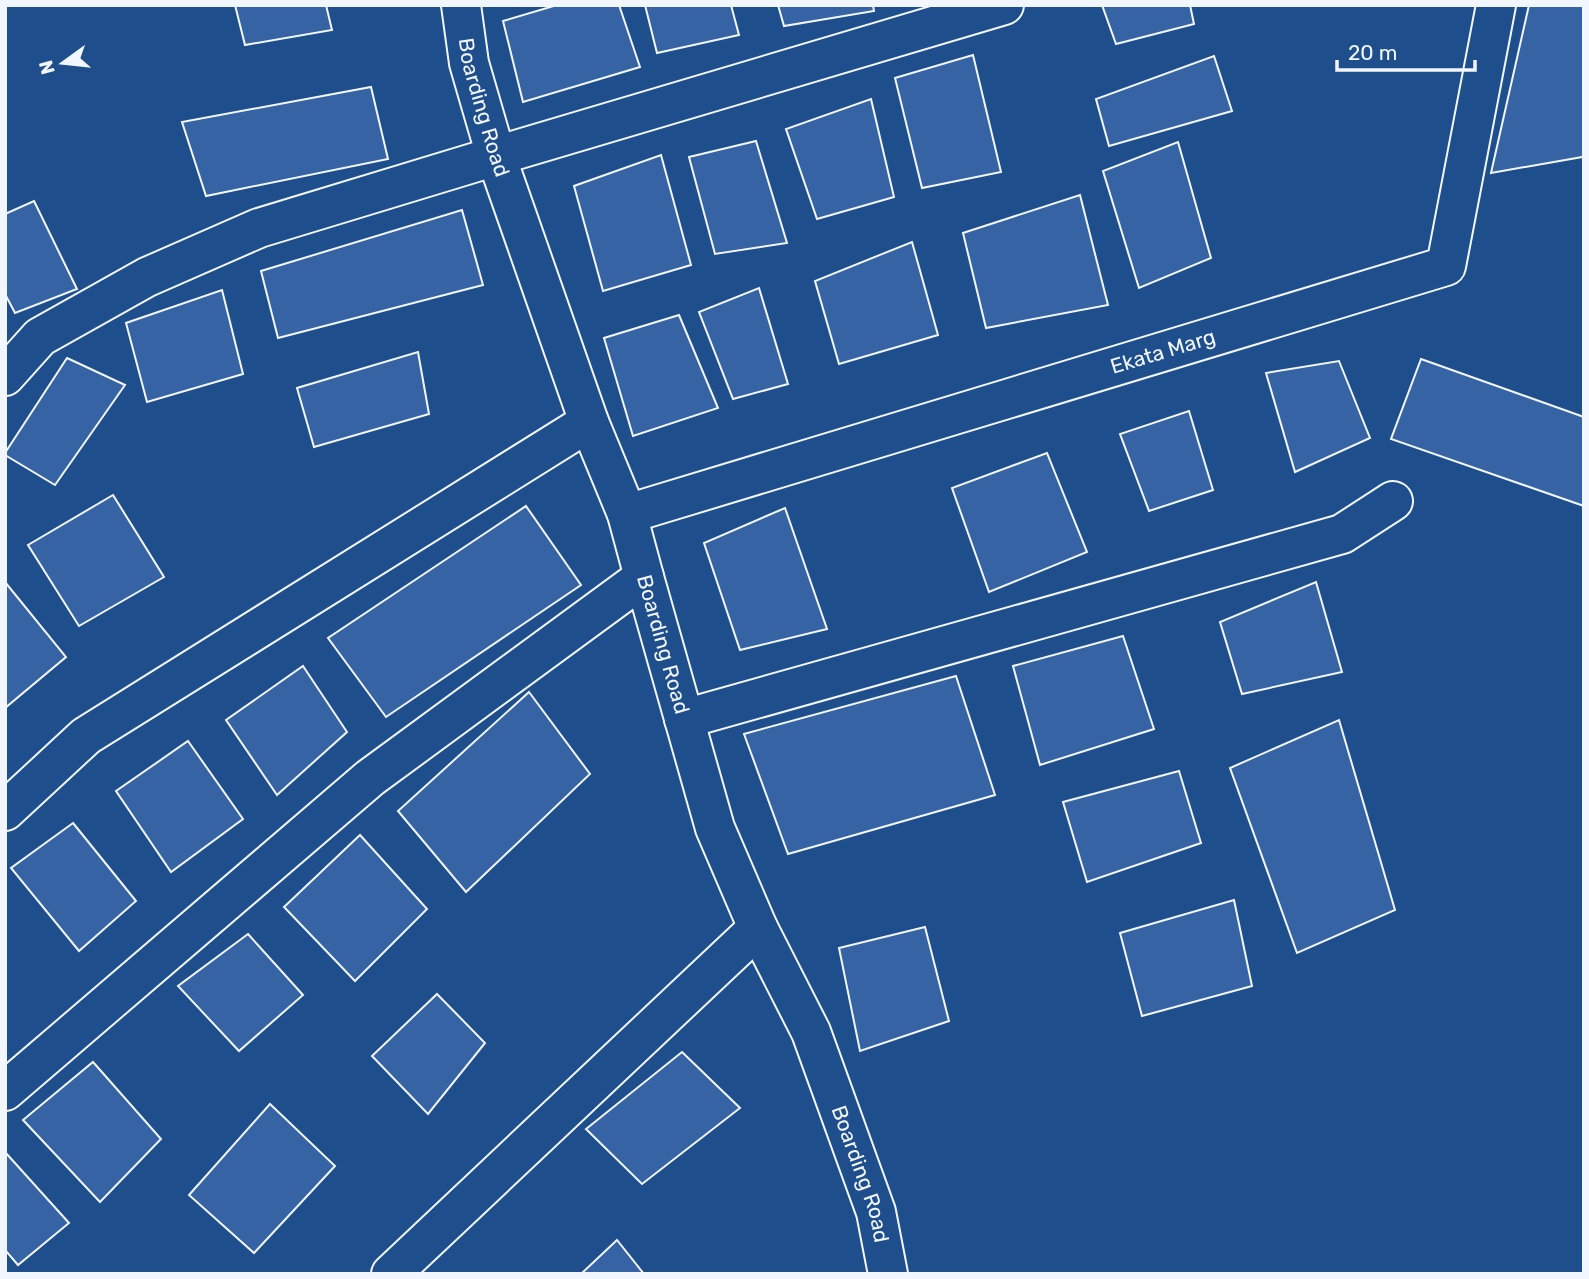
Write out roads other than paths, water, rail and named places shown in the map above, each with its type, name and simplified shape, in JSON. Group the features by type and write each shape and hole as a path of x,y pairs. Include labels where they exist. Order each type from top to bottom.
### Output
{"street":[{"name":"Boarding Road","path":"461,5 469,63 496,156 589,422 628,514 715,828 758,928 811,1032 876,1212 888,1274"},
{"path":"5,376 40,337 147,277 259,228 1004,5"},
{"name":"Ekata Marg","path":"628,514 1446,266 1496,5"},
{"path":"5,811 86,736 589,422"},
{"path":"684,719 1342,534 1393,501"},
{"path":"5,1091 370,778 644,577"},
{"path":"391,1274 758,928"}]}
